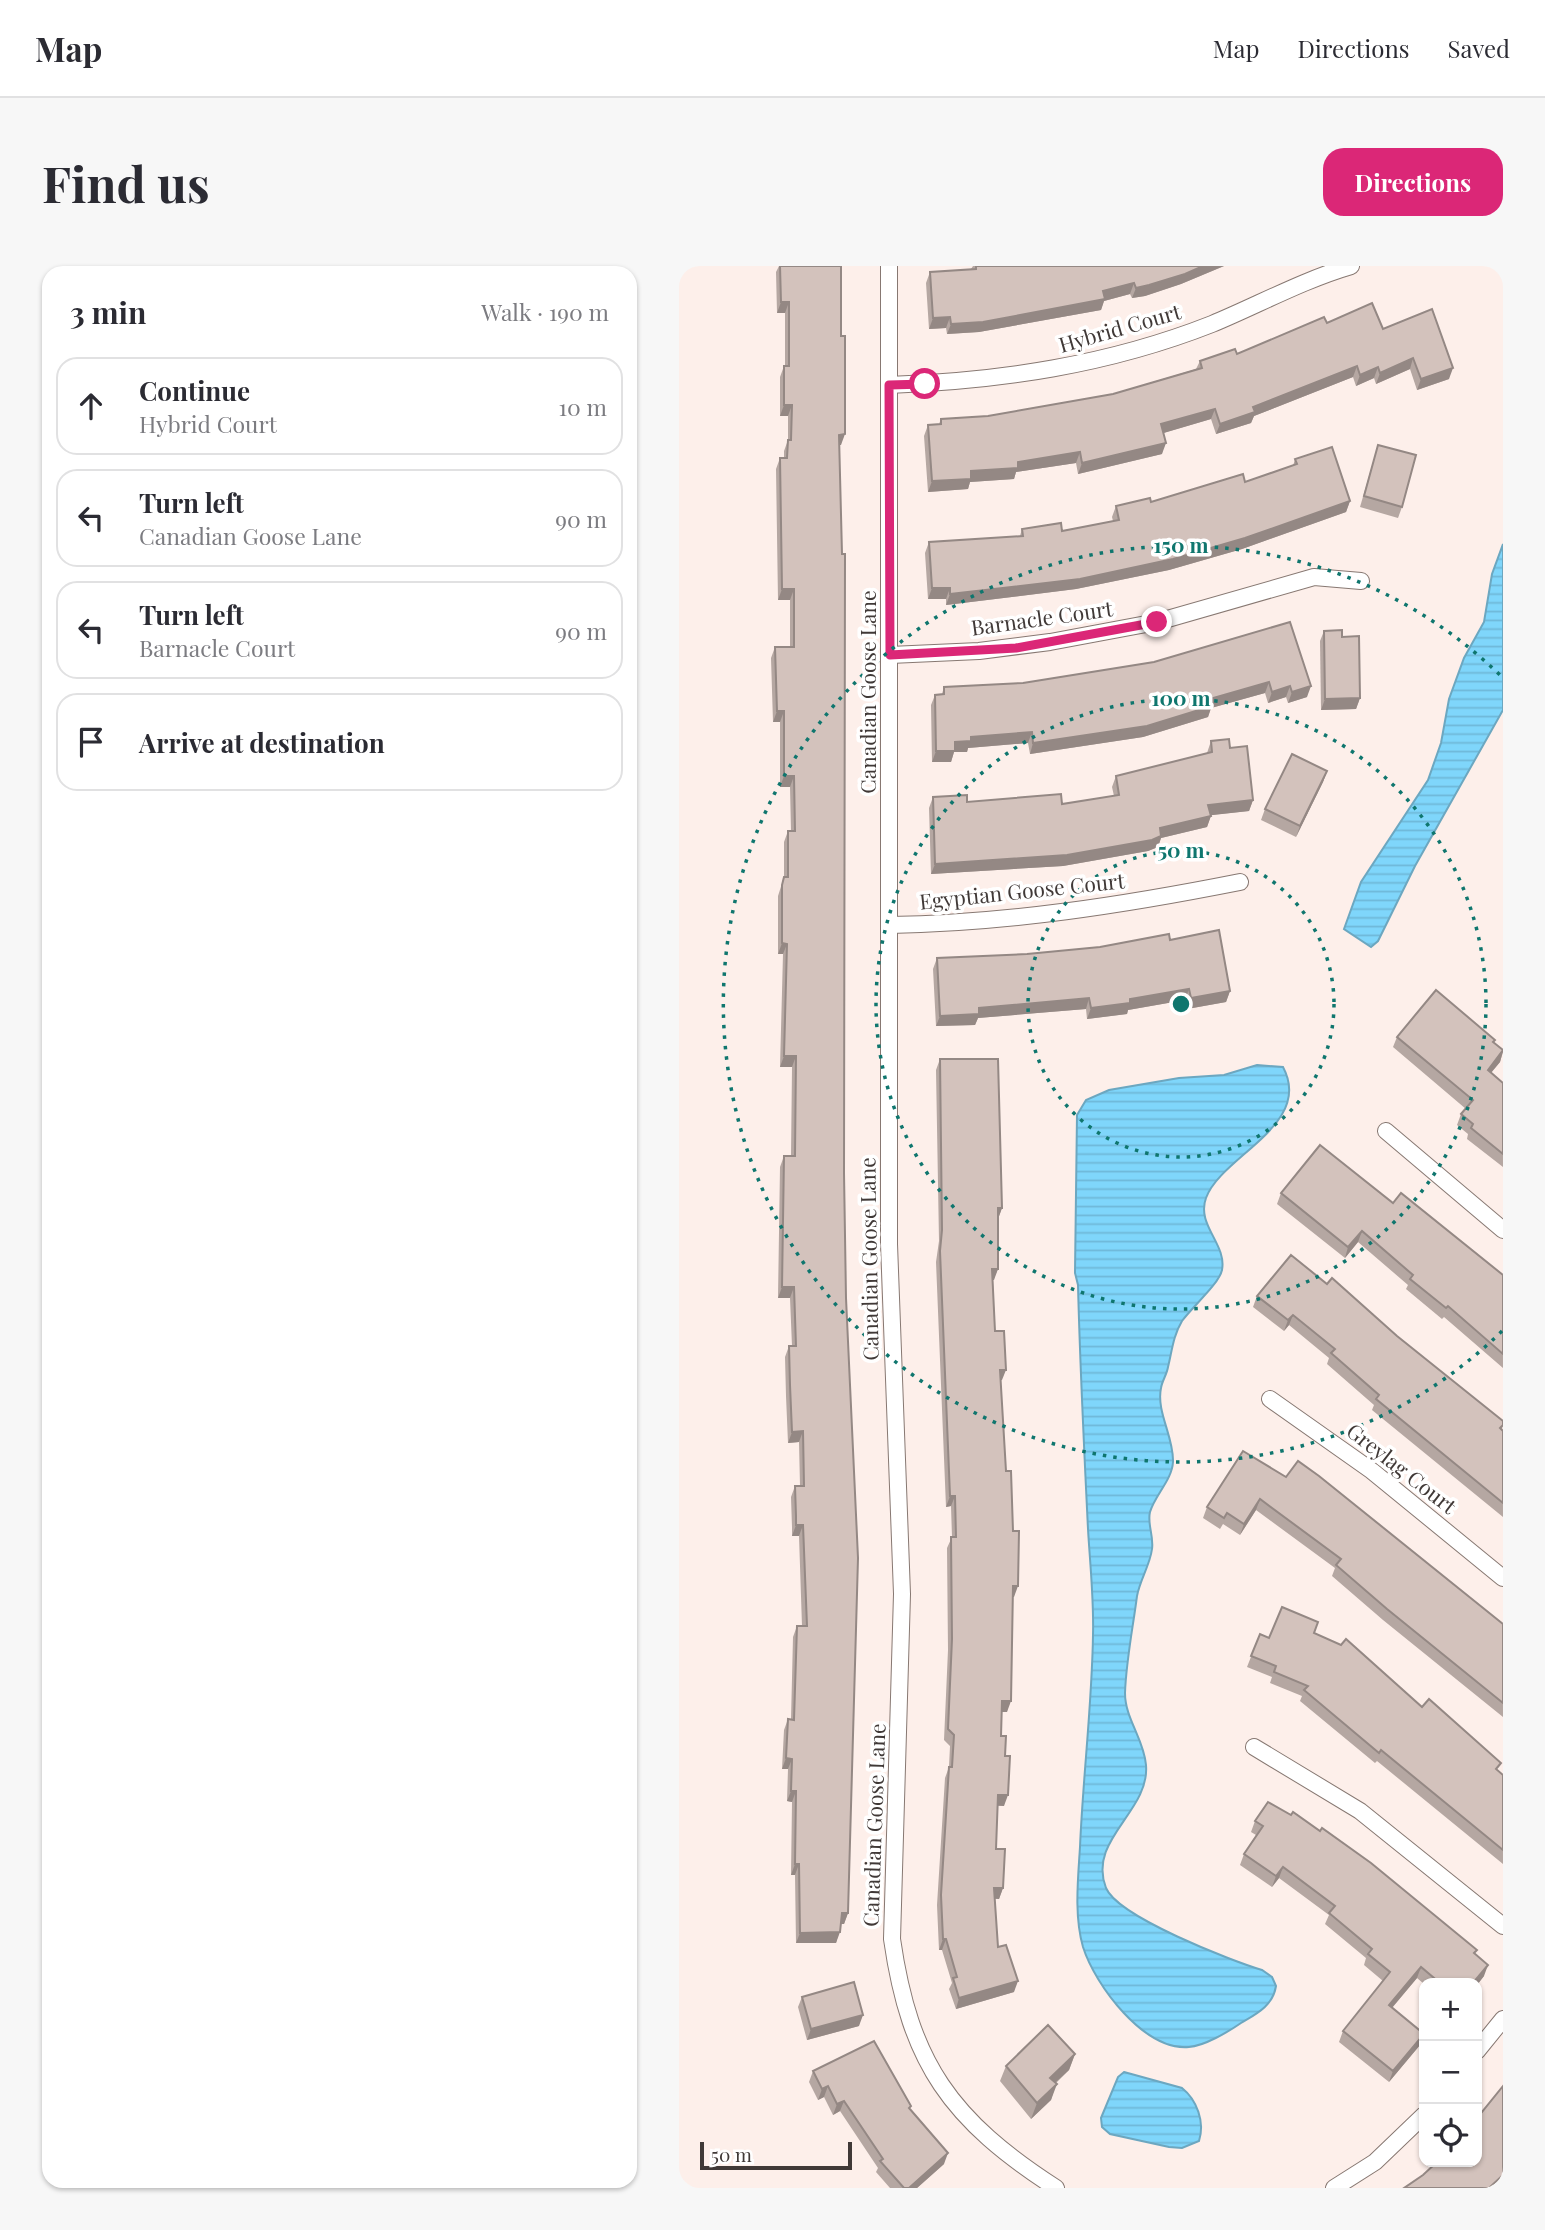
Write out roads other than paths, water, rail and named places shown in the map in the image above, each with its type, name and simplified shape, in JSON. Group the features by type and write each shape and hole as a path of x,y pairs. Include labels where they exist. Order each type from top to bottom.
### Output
{"street":[{"name":"Canadian Goose Lane","path":"889,266 889,1244 902,1594 893,1939 899,1989 917,2041 933,2074 953,2102 1005,2155 1056,2188"},
{"name":"Hybrid Court","path":"889,385 1003,378 1124,353 1212,324 1350,266"},
{"name":"Barnacle Court","path":"890,655 979,651 1050,642 1157,622 1314,577 1361,581"},
{"name":"Egyptian Goose Court","path":"890,925 1044,915 1115,906 1240,882"},
{"path":"1386,1131 1503,1230"},
{"name":"Greylag Court","path":"1270,1399 1372,1471 1503,1578"},
{"path":"1254,1747 1360,1811 1503,1926"},
{"path":"1482,2045 1503,2019"},
{"path":"1333,2188 1375,2162 1419,2120"}],"water":[{"path":"1503,544 1503,710 1415,866 1378,941 1371,947 1344,929 1361,882 1428,780 1441,743 1449,699 1464,658 1484,622 1492,574"},
{"path":"1257,1065 1283,1067 1289,1088 1286,1106 1276,1123 1215,1183 1206,1198 1205,1217 1220,1252 1222,1270 1216,1282 1182,1321 1162,1385 1161,1406 1173,1462 1170,1475 1150,1512 1152,1549 1137,1596 1127,1669 1126,1702 1145,1756 1145,1782 1139,1797 1111,1840 1102,1871 1106,1888 1131,1912 1177,1936 1262,1970 1272,1977 1276,1986 1263,2009 1216,2038 1189,2047 1172,2045 1155,2038 1124,2013 1098,1979 1089,1962 1078,1923 1093,1622 1078,1285 1075,1273 1077,1115 1086,1100 1109,1090 1179,1078 1224,1075"},
{"path":"1124,2072 1182,2088 1192,2099 1198,2112 1201,2126 1199,2141 1182,2148 1169,2147 1110,2134 1102,2127 1101,2118 1118,2077"}]}
